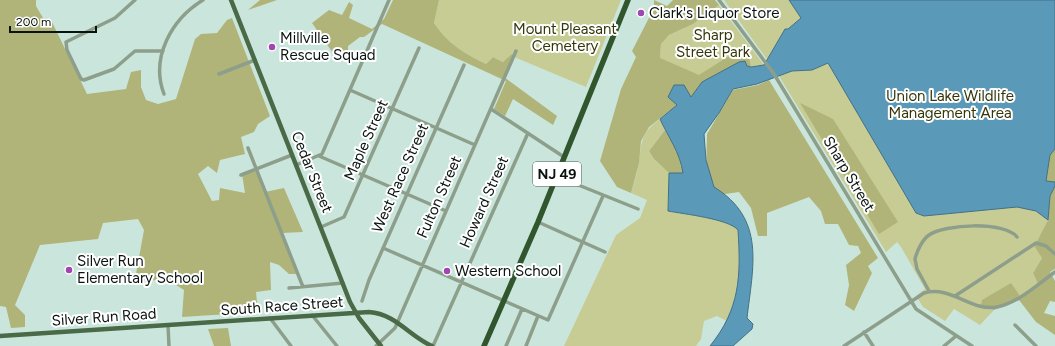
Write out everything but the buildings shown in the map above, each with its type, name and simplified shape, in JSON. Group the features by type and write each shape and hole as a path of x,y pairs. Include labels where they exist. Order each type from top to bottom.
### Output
{"highway":[{"name":"NJ 49","path":"484,346 538,222 628,0"}],"main road":[{"name":"Cedar Street","path":"232,0 343,283 356,313 378,345"},
{"name":"South Race Street","path":"210,322 312,315 356,313 382,314 397,322 417,338 432,346"},
{"name":"Silver Run Road","path":"0,336 210,322"}],"street":[{"path":"136,0 115,18 67,42 66,45 83,80 114,69 135,51 163,51"},
{"path":"164,94 160,79 163,51 174,26 187,11 203,0"},
{"path":"296,165 319,156 323,151 389,0"},
{"name":"Sharp Street","path":"719,0 774,74 918,311 972,346"},
{"name":"Maple Street","path":"321,227 344,217 419,48"},
{"name":"Fulton Street","path":"378,345 393,330 397,322 516,51"},
{"path":"219,74 255,60"},
{"name":"West Race Street","path":"362,301 363,294 464,65"},
{"path":"350,90 475,145"},
{"path":"491,109 564,157"},
{"name":"Howard Street","path":"432,346 462,283 528,133"},
{"path":"248,148 303,287"},
{"path":"240,175 292,155"},
{"path":"319,156 446,211"},
{"path":"556,176 638,209"},
{"path":"383,248 548,320 603,196"},
{"path":"538,222 604,252"},
{"path":"929,291 917,269 915,259 928,236 944,229 990,226 1014,233 1017,237"},
{"path":"956,296 1036,243 1042,244 1055,254"},
{"path":"844,346 911,301 929,291 939,291 981,306 997,307 1012,302 1055,272"},
{"path":"289,288 343,283"},
{"path":"506,346 522,309"},
{"path":"312,315 338,346"},
{"path":"526,346 538,316"},
{"path":"270,318 291,346"},
{"path":"168,325 169,346"},
{"path":"1014,325 1036,346"},
{"path":"864,332 873,346"},
{"path":"944,346 956,336"}],"green space":[{"path":"0,0 36,0 36,6 43,18 51,20 87,94 126,89 131,72 141,70 141,87 146,100 158,104 176,99 195,39 201,34 217,33 227,20 232,18 270,116 258,124 254,132 241,137 245,154 220,160 217,173 208,166 198,174 212,201 219,200 220,188 245,193 242,174 257,171 265,192 284,188 303,232 282,233 297,274 289,274 279,265 270,262 271,290 256,292 258,312 182,317 184,290 165,278 146,280 136,274 144,230 138,219 103,223 98,239 40,245 15,305 25,315 25,327 11,328 6,307 0,306"},
{"path":"260,0 277,0 248,10"},
{"path":"393,0 439,0 434,23 439,30 457,47 486,64 493,57 503,62 512,54 514,57 504,77 557,116 553,125 513,99 505,116 494,109 506,81 382,24 348,46 348,53 337,61 312,23 329,10 342,15 349,2 353,5 349,18 372,29 384,19"},
{"name":"Mount Pleasant Cemetery","path":"439,0 621,0 586,87 514,57 503,62 493,57 486,64 471,56 451,42 434,23"},
{"path":"654,0 667,6 673,0 715,0 719,5 693,24 669,35 661,44 660,58 699,75 745,46 747,48 751,67 747,66 725,70 702,82 691,97 677,105 649,127 641,141 639,163 631,193 617,187 600,161 621,89 636,57 632,51 654,8"},
{"name":"Union Lake Wildlife Management Area","path":"724,0 1055,0 1048,220 1036,243 1042,258 1033,273 1038,284 1020,296 981,306 994,310 980,325 954,309 945,321 923,307 916,296 925,289 901,247 897,242 886,252 779,76"},
{"name":"Sharp Street Park","path":"719,5 764,65 725,70 702,82 660,58 661,44 669,35 693,24"},
{"path":"769,80 878,258 868,266 872,273 854,311 845,305 849,285 846,265 861,253 858,246 849,245 838,224 825,224 821,211 809,197 767,213 767,236 758,236 751,208 739,192 718,195 706,177 707,134 733,90 758,85"},
{"path":"800,103 833,119 898,222 879,234"},
{"path":"660,119 665,130 649,151 654,159 669,173 668,211 716,220 733,226 738,230 739,255 737,286 732,308 727,321 717,316 704,321 701,339 696,346 564,346 616,235 640,218 647,200 631,193 642,142 649,129"},
{"path":"665,130 677,151 683,173 669,173 654,159 649,151"},
{"path":"1055,149 1055,182 1046,181 1050,155"},
{"path":"1055,186 1055,269 1050,272 1055,281 1055,302 1050,301 1044,313 1055,316 1055,335 1036,322 1019,300 994,310 981,306 982,300 1011,283 1020,296 1038,284 1033,273 1042,258 1033,244 1036,243 1048,220 1050,196"},
{"path":"228,328 231,346 214,346 208,329"}],"water":[{"name":"Union Lake Wildlife Management Area","path":"789,0 1055,0 1055,149 1050,155 1046,181 1055,182 1055,186 1050,196 1048,220 1036,211 1017,207 924,216 916,213 828,63 812,70 792,71 757,84 733,89 719,113 704,134 706,160 714,187 731,200 742,214 749,229 753,262 747,318 753,324 752,329 733,346 710,346 720,332 733,305 739,262 738,230 733,226 716,220 668,211 669,173 683,173 677,151 660,119 677,105 668,97 674,85 684,85 691,97 702,82 739,62 745,61 747,66 751,67 764,65 785,29 788,29 801,18"}],"place":[{"name":"Clark's Liquor Store","path":"641,13"},
{"name":"Millville Rescue Squad","path":"272,47"},
{"name":"Silver Run Elementary School","path":"69,270"},
{"name":"Western School","path":"447,271"}]}
